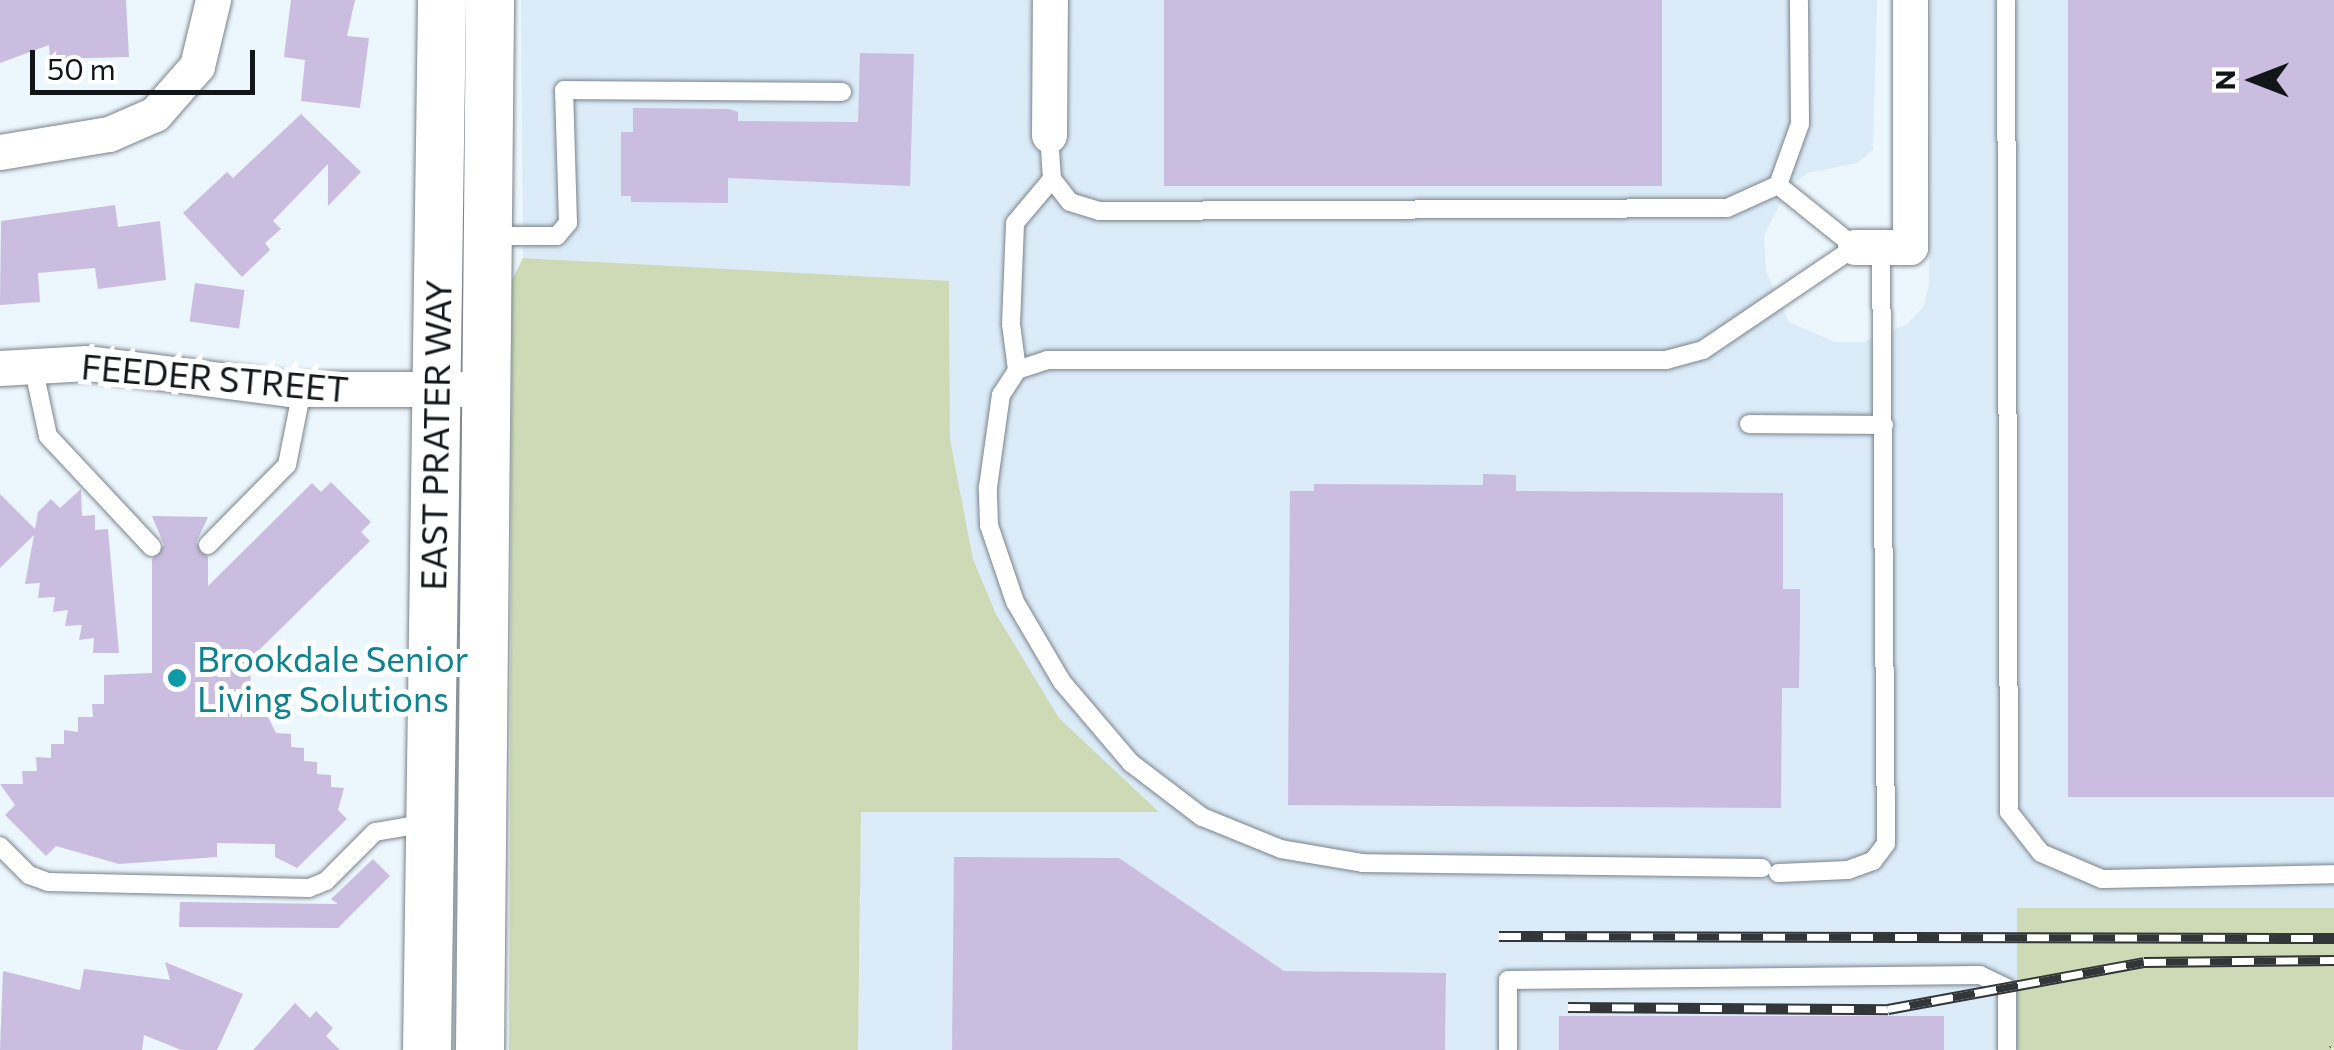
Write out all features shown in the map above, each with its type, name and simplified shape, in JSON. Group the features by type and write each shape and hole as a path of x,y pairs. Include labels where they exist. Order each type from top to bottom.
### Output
{"main road":[{"name":"EAST PRATER WAY","path":"427,1050 442,0"},
{"name":"EAST PRATER WAY","path":"480,1050 490,389 490,0"}],"street":[{"path":"0,152 109,134 155,114 197,66 213,0"},
{"path":"1049,136 1050,0"},
{"path":"1868,247 1910,247 1910,0"},
{"name":"FEEDER STREET","path":"16,367 125,366 302,390 490,389"}],"lane":[{"path":"1049,136 1052,179 1070,202 1098,211 1726,208 1778,185 1800,124 1799,0"},
{"path":"2006,0 2009,812 2042,854 2102,879 2334,874"},
{"path":"490,236 557,236 568,223 564,90 842,92"},
{"path":"1052,179 1015,223 1011,324 1018,370 992,424 989,525 1015,602 1062,682 1131,762 1202,817 1281,849 1363,863 1770,871 1848,870 1874,861 1886,844 1884,424 1868,247"},
{"path":"1778,185 1868,247"},
{"path":"1018,370 1047,360 1666,360 1703,350 1868,247"},
{"path":"16,367 48,436 152,547"},
{"path":"208,544 287,464 302,390"},
{"path":"1749,424 1884,424"},
{"path":"0,846 29,875 48,882 309,888 326,880 375,832 430,823"},
{"path":"1508,1050 1508,980 1980,974 2007,988 2007,1050"}],"shaded area":[{"path":"521,0 1877,0 1873,150 1857,163 1808,173 1789,187 1764,235 1766,271 1789,322 1835,342 1864,342 1907,324 1924,306 1929,284 1930,0 2334,0 2334,1050 858,1050 861,812 1158,811 1059,718 996,614 973,559 950,439 949,282 523,258"}],"green space":[{"path":"523,258 949,281 950,439 973,559 996,614 1059,718 1159,812 861,812 858,1050 509,1050 512,280"},
{"path":"2017,908 2334,908 2334,1050 2017,1050"}],"building":[{"path":"0,0 126,0 129,57 50,59 49,45 0,63"},
{"path":"291,0 355,0 347,36 369,38 360,108 301,101 305,60 284,57"},
{"path":"1164,0 1662,0 1662,186 1164,186"},
{"path":"2068,0 2334,0 2334,797 2068,797"},
{"path":"860,53 914,54 910,186 728,178 728,203 631,202 631,196 621,196 621,132 633,132 633,108 729,109 738,112 738,121 858,122"},
{"path":"301,114 361,172 328,206 328,164 273,221 281,229 265,243 270,250 242,277 183,213 227,172 233,178"},
{"path":"115,205 118,227 160,221 166,280 98,289 95,268 38,273 40,302 0,305 1,221"},
{"path":"195,283 245,290 239,329 190,322"},
{"path":"1483,474 1516,475 1516,491 1783,493 1783,589 1800,589 1800,621 1799,688 1782,688 1781,808 1288,805 1290,491 1314,491 1314,484 1483,485"},
{"name":"Brookdale Senior Living Solutions","path":"331,482 371,522 361,532 370,541 251,658 250,704 263,707 276,733 291,734 291,747 304,748 304,761 317,762 317,774 331,775 331,787 344,788 338,810 347,819 297,868 275,857 275,844 217,843 217,857 119,864 56,846 46,856 5,815 15,805 0,784 23,784 22,771 37,771 36,757 51,758 51,744 64,744 64,730 78,732 78,717 93,717 92,704 104,704 104,675 152,673 152,559 164,545 152,516 208,517 196,543 208,557 208,586 312,483 321,492"},
{"path":"81,489 82,516 95,515 95,530 108,529 119,653 93,653 94,638 79,640 82,625 65,626 68,610 53,612 55,597 38,598 40,583 25,584 34,535 0,568 0,494 35,529 38,512 51,499 60,508"},
{"path":"954,857 1119,858 1284,971 1446,973 1445,1050 952,1050"},
{"path":"373,859 390,876 338,928 179,927 180,902 338,904 331,899"},
{"path":"165,962 243,994 217,1050 181,1050 144,1035 142,1050 0,1050 3,971 80,990 84,969 170,980"},
{"path":"295,1003 310,1018 316,1011 333,1028 326,1036 340,1050 253,1050"},
{"path":"1559,1016 1944,1016 1944,1050 1559,1050"}],"railway":[{"path":"1499,936 2334,938"},
{"path":"1568,1007 1888,1009 2144,962 2334,960"}],"place":[{"name":"Brookdale Senior Living Solutions","path":"177,678"}]}
